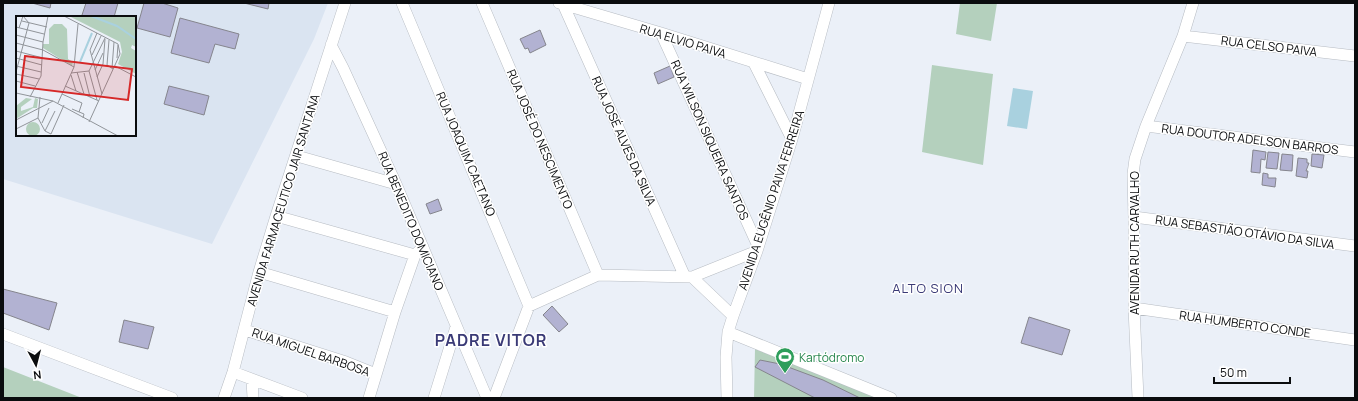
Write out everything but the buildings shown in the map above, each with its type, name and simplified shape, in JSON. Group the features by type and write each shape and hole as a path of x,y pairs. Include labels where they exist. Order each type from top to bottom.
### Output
{"street":[{"name":"AVENIDA FARMACEUTICO JAIR SANTANA","path":"224,398 245,330 259,272 276,216 345,3"},
{"name":"RUA JOAQUIM CAETANO","path":"402,3 529,306"},
{"name":"RUA JOSÉ DO NESCIMENTO","path":"482,3 598,276"},
{"name":"AVENIDA EUGÊNIO PAIVA FERREIRA","path":"727,398 726,357 728,332 792,139 829,3"},
{"name":"AVENIDA RUTH CARVALHO","path":"1138,398 1134,308 1134,217 1132,174 1135,159 1146,126 1183,36 1193,3"},
{"name":"RUA ELVIO PAIVA","path":"561,4 661,33 808,79"},
{"name":"RUA JOSÉ ALVES DA SILVA","path":"561,4 688,277"},
{"name":"RUA WILSON SIQUEIRA SANTOS","path":"661,33 757,248"},
{"name":"RUA CELSO PAIVA","path":"1183,36 1355,56"},
{"name":"RUA BENEDITO DOMICIANO","path":"331,45 396,184 419,251 456,327 487,398"},
{"path":"754,63 792,139"},
{"name":"RUA DOUTOR ADELSON BARROS","path":"1146,126 1355,152"},
{"path":"296,156 396,184"},
{"path":"276,216 419,251 395,312 376,374"},
{"name":"RUA SEBASTIÃO OTÁVIO DA SILVA","path":"1134,217 1355,246"},
{"path":"494,398 529,306 598,276 688,277 757,248"},
{"path":"259,272 395,312"},
{"path":"688,277 733,316"},
{"name":"RUA HUMBERTO CONDE","path":"1134,308 1355,340"},
{"path":"434,398 456,327"},
{"name":"RUA MIGUEL BARBOSA","path":"245,330 346,362 376,374 369,398"},
{"path":"728,332 891,398"},
{"path":"3,334 172,398"},
{"path":"233,372 302,398"},
{"path":"252,380 253,398"}],"shaded area":[{"path":"3,3 328,3 314,39 212,244 3,179"}],"green space":[{"path":"960,3 997,3 991,41 956,34"},
{"path":"932,65 993,74 983,165 922,152"},
{"name":"Kartódromo","path":"755,349 877,398 754,398"},
{"path":"3,367 82,398 3,398"}],"water":[{"path":"1013,88 1033,91 1027,129 1007,126"}],"place":[{"name":"Kartódromo","path":"785,374"}],"district":[{"name":"ALTO SION","path":"928,288"},
{"name":"PADRE VITOR","path":"491,340"}]}
